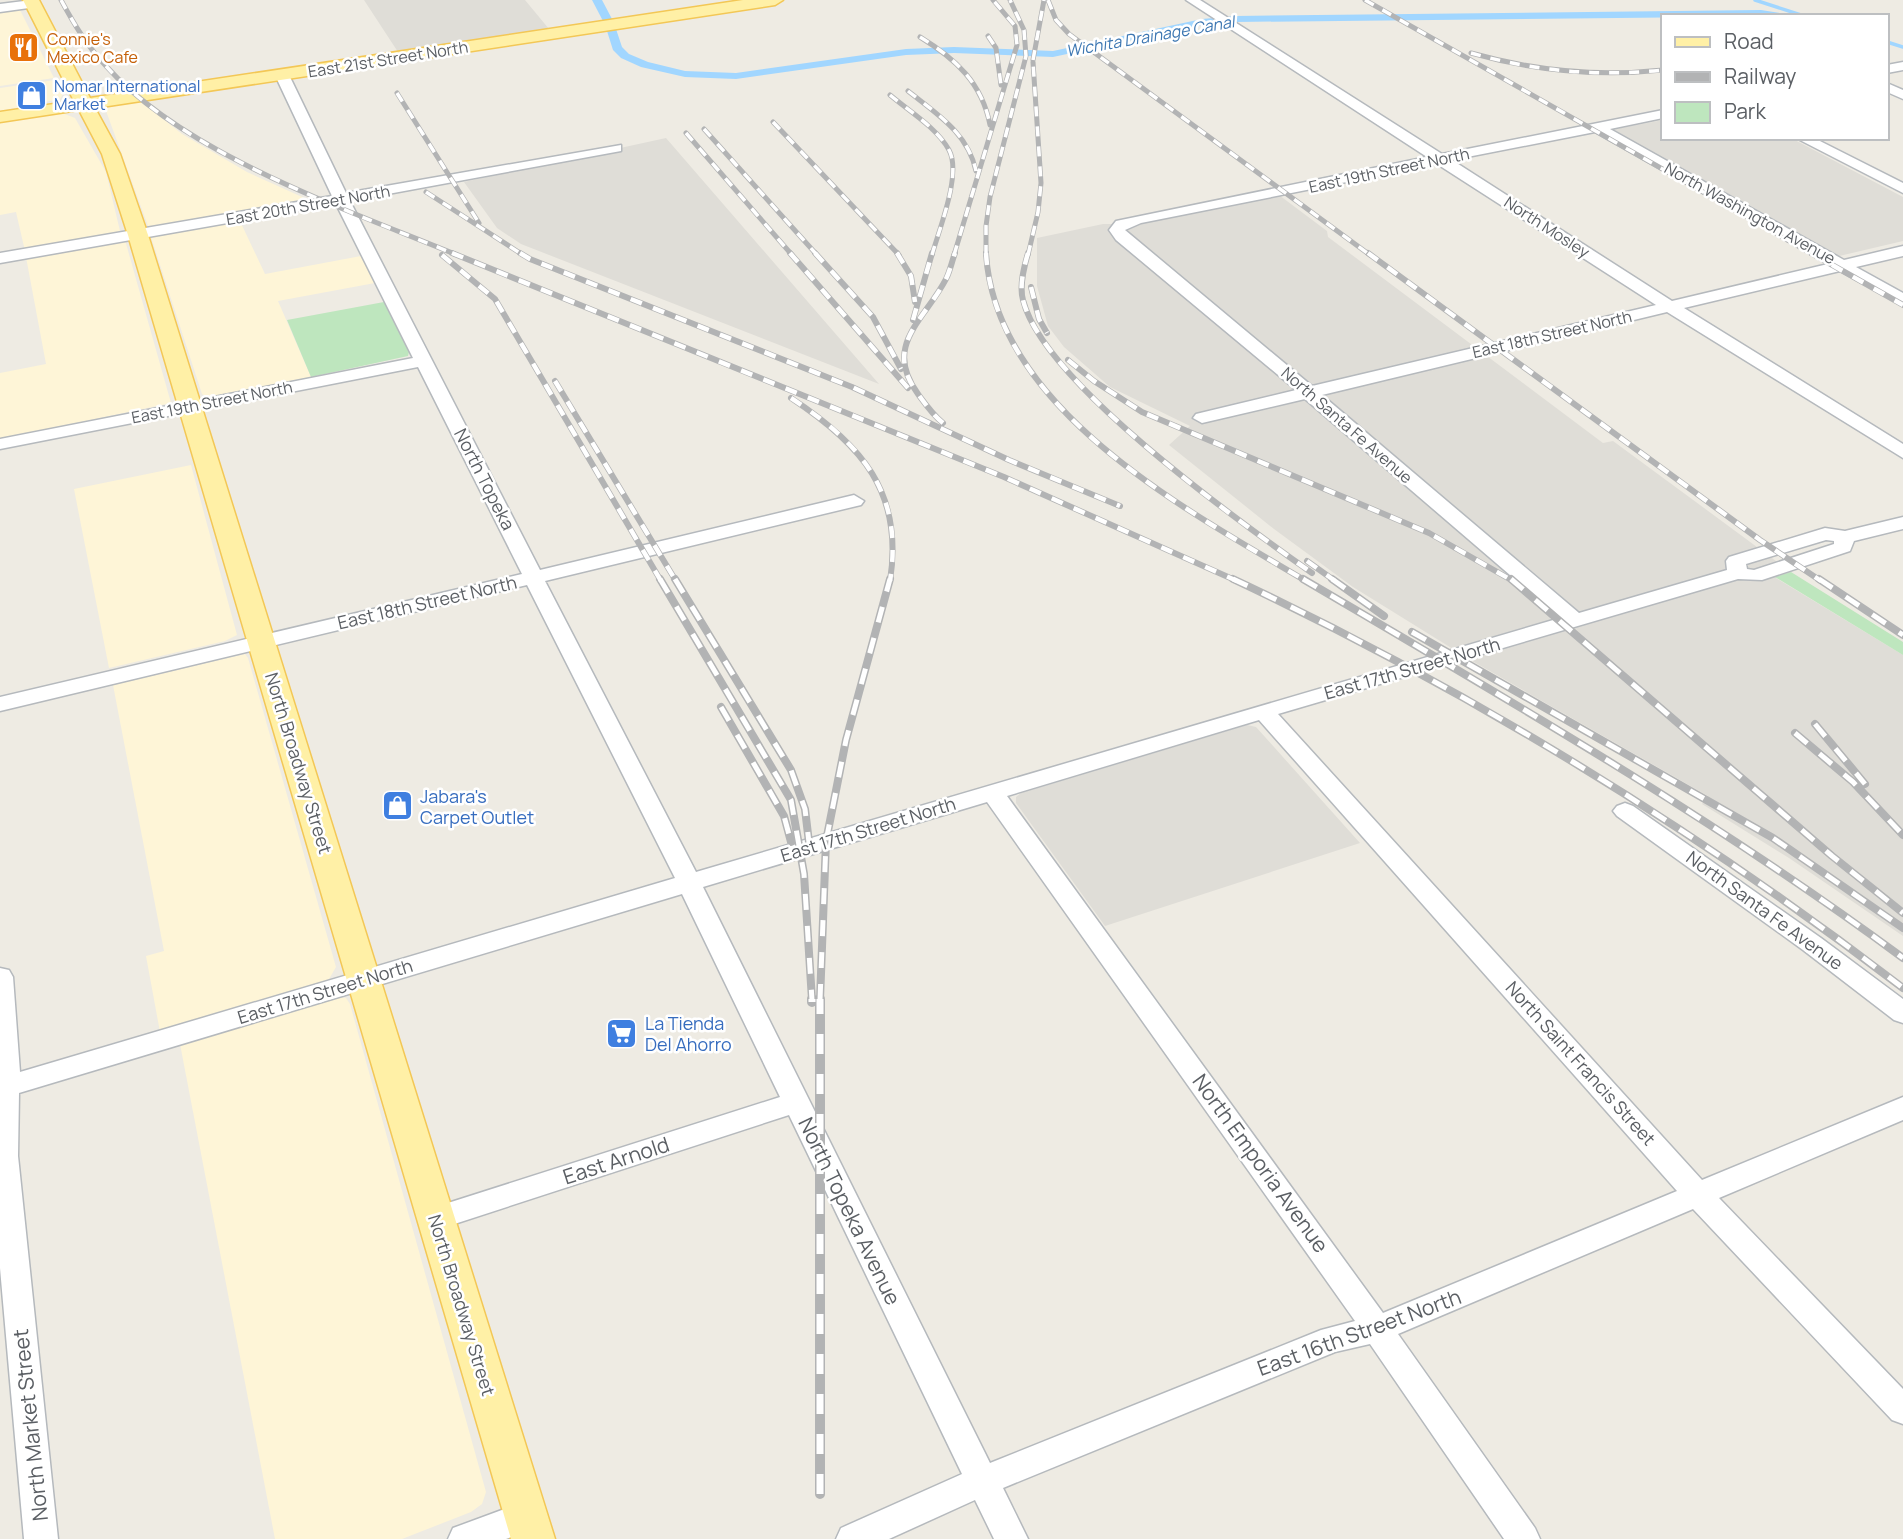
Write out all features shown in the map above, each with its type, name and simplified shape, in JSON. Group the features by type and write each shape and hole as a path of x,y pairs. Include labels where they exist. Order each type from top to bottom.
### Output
{"main road":[{"name":"East 21st Street North","path":"0,117 775,0"},
{"name":"North Broadway Street","path":"31,2 114,161 138,234 529,1527"}],"street":[{"name":"North Mosley","path":"1192,0 1669,306 1903,452"},
{"path":"0,8 31,2"},
{"name":"North Topeka","path":"282,75 341,199 689,883"},
{"name":"East 19th Street North","path":"1117,230 1121,224 1138,219 1661,114"},
{"name":"North Washington Avenue","path":"1597,127 1903,300"},
{"path":"1807,140 1903,190"},
{"name":"East 20th Street North","path":"0,258 616,148"},
{"name":"North Santa Fe Avenue","path":"1117,230 1121,237 1309,392 1576,621"},
{"name":"East 18th Street North","path":"1202,418 1903,251"},
{"name":"East 19th Street North","path":"0,444 425,360"},
{"name":"East 18th Street North","path":"0,704 854,501"},
{"name":"East 17th Street North","path":"3,1087 1737,573 1755,576 1843,547 1845,537 1903,523"},
{"name":"North Saint Francis Street","path":"1264,712 1699,1195 1903,1410"},
{"name":"North Emporia Avenue","path":"992,792 1378,1329 1523,1539"},
{"name":"North Santa Fe Avenue","path":"1625,811 1812,944 1903,1013"},
{"name":"North Topeka Avenue","path":"689,883 1011,1539"},
{"name":"North Market Street","path":"0,976 7,1051 3,1087 4,1156 41,1539"},
{"name":"East Arnold","path":"436,1218 796,1102"},
{"name":"East 16th Street North","path":"853,1539 982,1481 1332,1339 1378,1329 1903,1108"},
{"path":"465,1539 529,1527"}],"shaded area":[{"path":"364,0 525,0 549,29 398,52"},
{"path":"0,10 20,10 54,78 0,86"},
{"name":"Nomar International Market","path":"55,80 63,94 60,99 0,111 0,88"},
{"path":"139,100 182,134 247,172 311,201 148,226 105,108"},
{"path":"62,113 75,118 106,172 120,231 119,234 25,251 16,212 0,215 0,122"},
{"path":"1661,120 1661,140 1795,140 1903,197 1903,241 1835,257 1611,130"},
{"path":"666,138 879,384 521,244 497,228 464,182"},
{"path":"1279,195 1327,231 1328,237 1603,443 1613,441 1791,572 1776,578 1903,655 1903,936 1789,858 1702,804 1708,796 1474,662 1353,587 1274,529 1169,445 1190,426 1110,387 1064,347 1048,326 1037,286 1037,238 1103,224 1130,224"},
{"path":"239,219 265,274 361,256 375,283 278,301 311,377 207,397 202,394 151,237"},
{"path":"125,240 171,403 0,439 0,373 46,364 26,257"},
{"path":"191,465 237,635 225,641 109,668 74,489"},
{"path":"245,654 336,967 329,979 319,984 160,1032 146,956 164,951 113,685"},
{"path":"1247,725 1256,727 1360,843 1105,926 1016,803 1016,797 1021,793"},
{"path":"338,997 346,998 350,1004 486,1492 482,1504 471,1512 402,1539 275,1539 180,1044"}],"green space":[{"path":"384,302 409,352 408,356 311,377 287,320"},
{"path":"1791,572 1903,642 1903,655 1775,577"}],"waterway":[{"name":"Wichita Drainage Canal","path":"597,0 607,19"},
{"path":"1755,0 1798,14"},
{"name":"Wichita Drainage Canal","path":"612,31 617,48 625,56 645,65 685,74 736,76 906,52 954,50 1053,54 1202,22 1236,19 1661,14"},
{"name":"Wichita Drainage Canal","path":"1674,14 1772,14"},
{"path":"1889,43 1903,47"}],"railway":[{"path":"61,0 81,34 106,66 139,98 179,127 270,177 457,255"},
{"path":"954,255 1017,45 1015,26 993,0"},
{"path":"986,253 990,197 1026,56 1024,30 1010,0"},
{"path":"1033,60 1044,0"},
{"path":"1048,0 1056,20 1069,34 1370,255"},
{"path":"1365,0 1814,255"},
{"path":"988,36 996,48 1001,85"},
{"path":"920,37 956,63 974,85 990,125"},
{"path":"1471,53 1566,71 1614,73 1661,70"},
{"path":"1028,255 1038,212 1041,183 1033,62"},
{"path":"908,91 959,135 976,171"},
{"path":"397,93 479,223"},
{"path":"890,95 937,134 949,150 952,160 953,173 948,202 932,255"},
{"path":"773,122 899,255"},
{"path":"704,129 817,255"},
{"path":"686,133 792,255"},
{"path":"426,192 523,255"},
{"path":"452,253 1004,477 1237,581"},
{"path":"520,253 852,387 1009,460 1120,506"},
{"path":"790,253 908,388"},
{"path":"815,253 873,317 901,369"},
{"path":"897,253 911,276 915,302"},
{"path":"913,320 932,253"},
{"path":"943,423 918,394 908,377 904,361 911,334 946,279 955,253"},
{"path":"986,253 997,309 1023,360 1060,407 1105,449 1155,488 1306,581"},
{"path":"1028,253 1022,283 1023,300 1038,333 1067,370 1148,448 1240,521 1312,573"},
{"path":"1368,253 1760,540 1821,581"},
{"path":"1811,253 1903,305"},
{"path":"442,255 495,299 661,581"},
{"path":"1031,287 1039,319 1047,333"},
{"path":"1068,360 1094,381 1142,412 1429,533 1513,581"},
{"path":"555,381 676,581"},
{"path":"791,398 838,433 872,473 883,496 890,521 893,549 890,581"},
{"path":"1307,561 1335,581"},
{"path":"660,579 791,800 804,874 812,1000"},
{"path":"675,579 791,770 805,809 810,851"},
{"path":"820,1000 826,841 846,740 890,579"},
{"path":"1233,579 1409,668 1579,766 1744,872 1903,988"},
{"path":"1303,579 1532,714 1683,808 1831,906 1903,958"},
{"path":"1332,579 1384,616"},
{"path":"1511,579 1832,856 1903,913"},
{"path":"1819,579 1903,635"},
{"path":"1412,632 1773,838 1903,928"},
{"path":"721,707 784,816 791,842"},
{"path":"1815,724 1865,784"},
{"path":"1795,733 1853,782 1903,835"},
{"path":"820,1000 820,1494"}],"place":[{"name":"Connie's Mexico Cafe","path":"24,48"},
{"name":"Nomar International Market","path":"31,95"},
{"name":"Jabara's Carpet Outlet","path":"397,806"},
{"name":"La Tienda Del Ahorro","path":"622,1033"}]}
